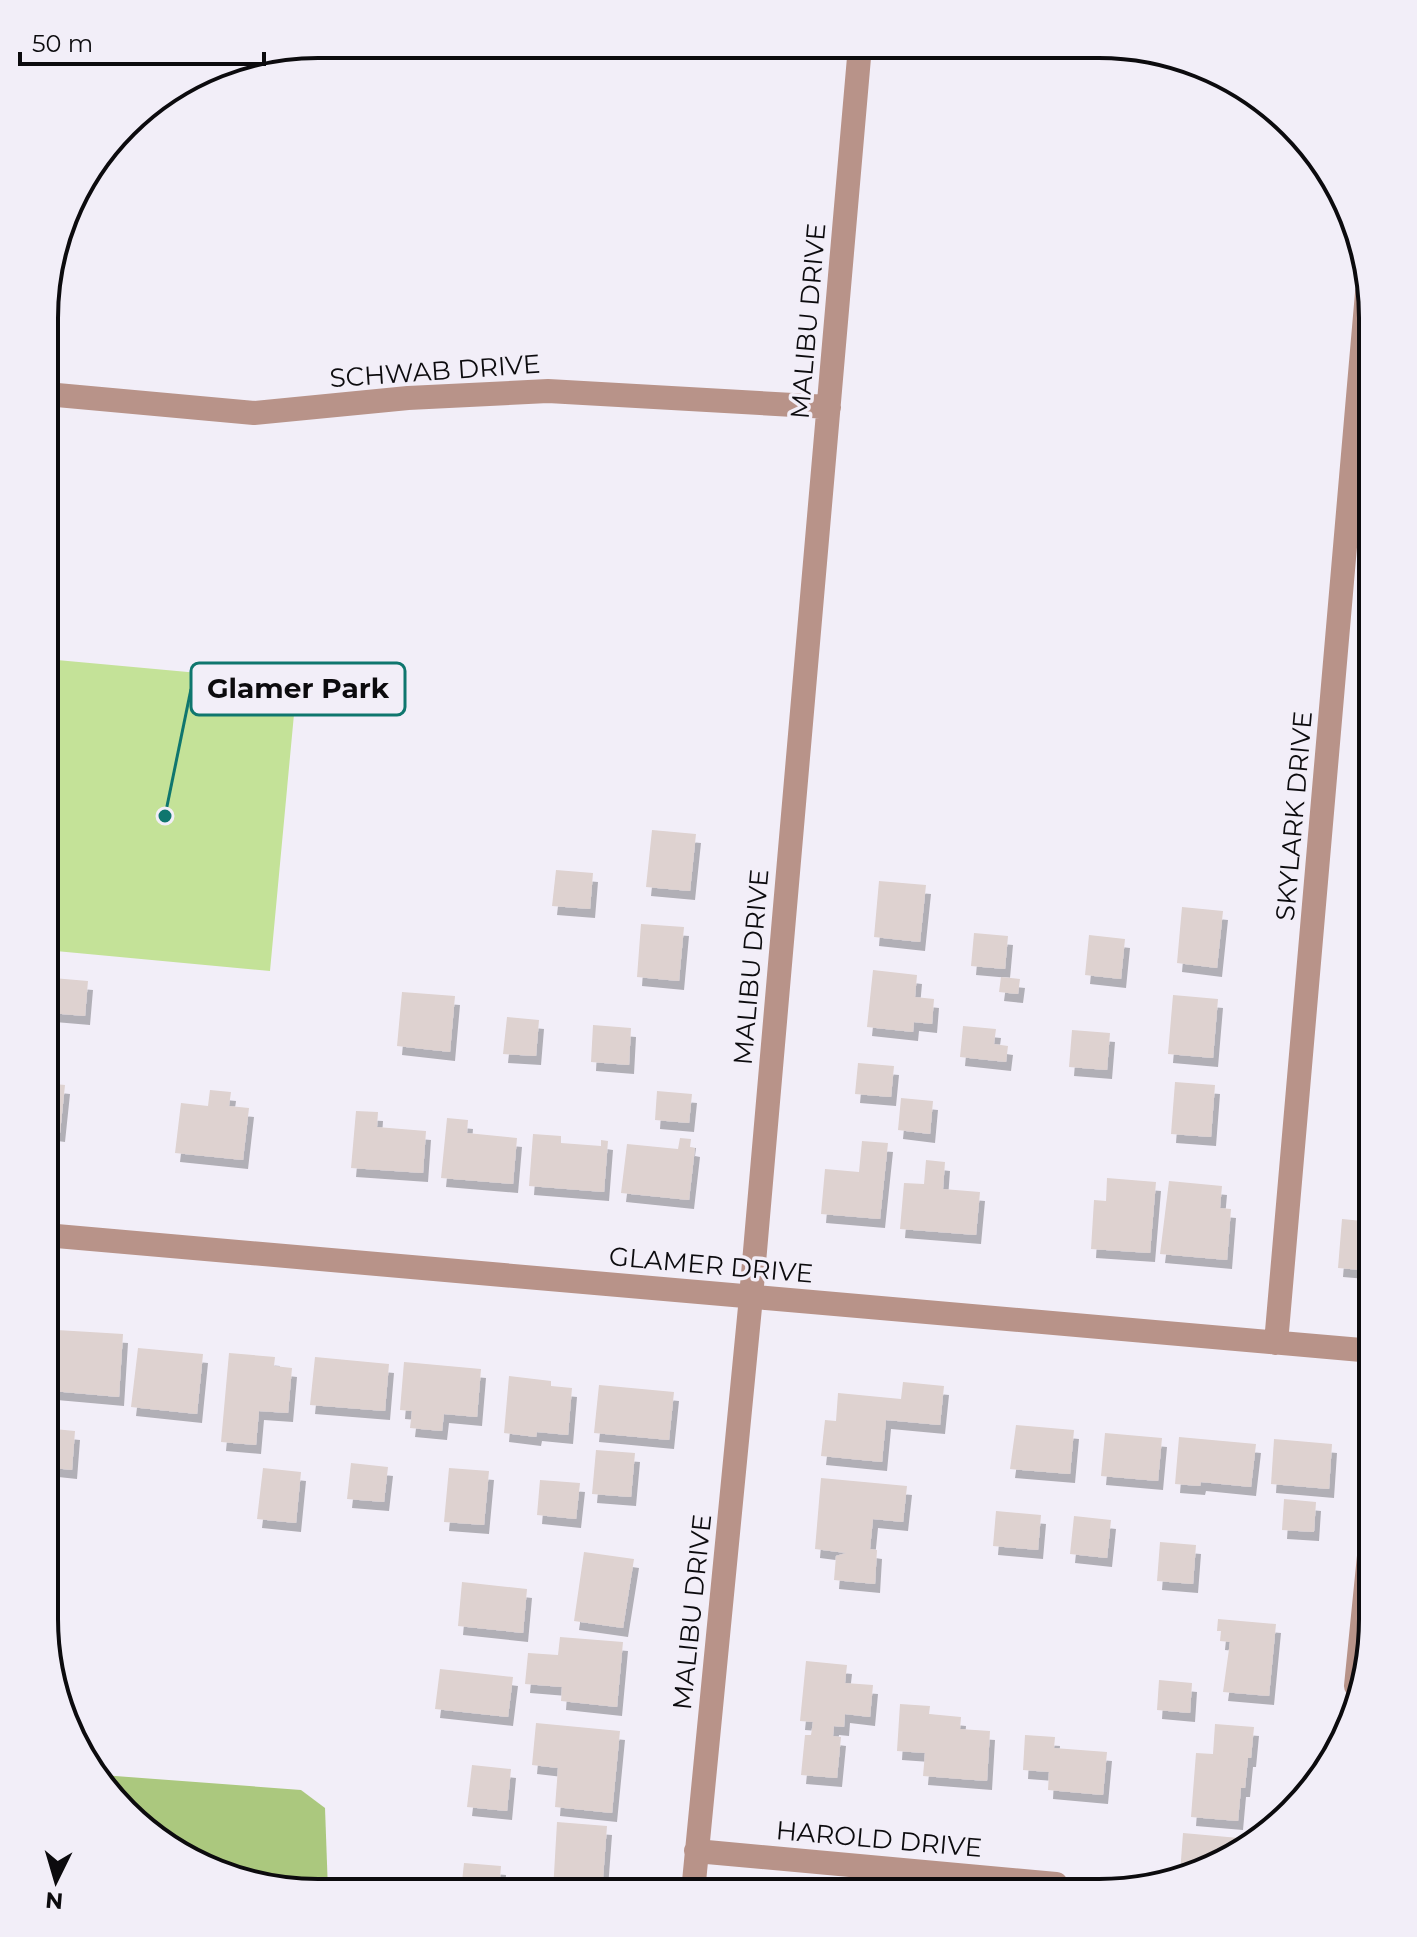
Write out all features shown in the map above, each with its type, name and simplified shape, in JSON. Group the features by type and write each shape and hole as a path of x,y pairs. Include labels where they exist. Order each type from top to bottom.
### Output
{"street":[{"name":"MALIBU DRIVE","path":"694,1879 751,1297 859,58"},
{"name":"SKYLARK DRIVE","path":"1276,1343 1359,386"},
{"name":"SCHWAB DRIVE","path":"58,395 254,413 408,398 548,391 829,407"},
{"name":"GLAMER DRIVE","path":"58,1236 1358,1350"},
{"name":"HAROLD DRIVE","path":"696,1851 1001,1879"}],"green space":[{"path":"58,660 297,682 270,971 58,951"},
{"path":"111,1776 301,1790 325,1808 328,1879 284,1877 219,1859 188,1844 134,1803"}],"building":[{"path":"652,830 696,834 690,891 646,887"},
{"path":"556,870 593,873 590,909 552,906"},
{"path":"879,881 926,885 920,942 874,937"},
{"path":"1182,907 1223,911 1217,968 1177,963"},
{"path":"641,924 684,927 679,981 637,977"},
{"path":"974,933 1008,936 1005,969 971,966"},
{"path":"1089,935 1125,939 1121,979 1085,975"},
{"path":"873,970 917,975 915,997 934,999 932,1024 914,1022 913,1032 867,1027"},
{"path":"1001,977 1020,979 1018,994 999,992"},
{"path":"58,978 88,981 85,1016 58,1014"},
{"path":"402,992 455,996 450,1052 397,1046"},
{"path":"1173,995 1218,999 1213,1058 1168,1054"},
{"path":"507,1017 539,1020 536,1056 503,1054"},
{"path":"593,1025 631,1028 629,1065 591,1062"},
{"path":"963,1026 996,1029 994,1044 1008,1046 1006,1062 960,1057"},
{"path":"1072,1030 1110,1033 1107,1070 1069,1067"},
{"path":"858,1063 894,1066 891,1097 855,1094"},
{"path":"1175,1082 1215,1085 1211,1137 1171,1134"},
{"path":"58,1084 65,1085 58,1133"},
{"path":"210,1090 231,1092 229,1106 249,1108 243,1160 175,1153 181,1103 208,1106"},
{"path":"657,1091 692,1094 689,1123 655,1120"},
{"path":"901,1098 933,1101 930,1134 898,1130"},
{"path":"356,1111 378,1112 377,1127 426,1131 423,1173 351,1168"},
{"path":"447,1118 468,1120 467,1133 517,1138 513,1184 441,1178"},
{"path":"533,1134 561,1136 561,1143 601,1146 601,1140 608,1141 604,1192 529,1186"},
{"path":"680,1138 691,1139 690,1147 695,1148 689,1200 621,1193 627,1144 678,1149"},
{"path":"862,1141 888,1143 880,1219 821,1214 825,1169 859,1172"},
{"path":"926,1160 945,1162 943,1189 980,1192 976,1235 900,1229 904,1183 924,1184"},
{"path":"1107,1178 1156,1182 1150,1253 1091,1249 1094,1200 1106,1201"},
{"path":"1169,1181 1222,1186 1220,1208 1231,1209 1227,1260 1160,1254"},
{"path":"1342,1219 1358,1221 1358,1270 1338,1268"},
{"path":"58,1330 123,1334 119,1397 58,1392"},
{"path":"138,1348 203,1354 197,1414 131,1407"},
{"path":"229,1353 275,1357 274,1366 292,1368 288,1413 259,1411 256,1445 221,1442"},
{"path":"315,1357 389,1364 385,1411 310,1405"},
{"path":"404,1362 481,1369 477,1417 444,1414 442,1431 410,1428 412,1411 400,1410"},
{"path":"509,1376 551,1381 551,1386 572,1388 568,1435 537,1432 536,1437 504,1433"},
{"path":"903,1382 944,1386 940,1425 886,1420 882,1462 821,1456 825,1420 836,1421 838,1393 901,1399"},
{"path":"599,1385 674,1392 669,1440 594,1433"},
{"path":"1016,1425 1074,1430 1070,1474 1010,1469"},
{"path":"58,1429 75,1431 72,1470 58,1468"},
{"path":"1105,1433 1162,1438 1158,1481 1101,1476"},
{"path":"1179,1437 1256,1444 1251,1487 1201,1482 1200,1486 1175,1484"},
{"path":"1274,1439 1332,1444 1329,1489 1271,1484"},
{"path":"596,1450 635,1453 631,1497 592,1494"},
{"path":"351,1463 388,1467 384,1502 347,1499"},
{"path":"263,1468 301,1472 296,1523 257,1519"},
{"path":"449,1468 489,1471 484,1525 444,1522"},
{"path":"821,1478 907,1486 903,1522 873,1519 870,1549 877,1550 875,1584 834,1580 836,1556 846,1553 815,1549"},
{"path":"540,1480 580,1483 576,1519 537,1515"},
{"path":"1284,1499 1316,1502 1314,1532 1282,1530"},
{"path":"996,1511 1041,1515 1038,1550 993,1546"},
{"path":"1074,1516 1111,1520 1107,1558 1070,1554"},
{"path":"1160,1542 1196,1545 1193,1584 1157,1581"},
{"path":"584,1552 634,1559 623,1628 574,1621"},
{"path":"462,1582 527,1589 523,1633 458,1626"},
{"path":"1218,1619 1276,1624 1269,1696 1223,1692 1230,1642 1220,1641"},
{"path":"560,1637 623,1642 617,1707 561,1701 562,1687 525,1684 528,1653 558,1655"},
{"path":"806,1661 847,1665 845,1683 873,1685 870,1717 845,1714 844,1727 834,1726 833,1736 841,1737 837,1778 801,1775 805,1735 811,1735 813,1722 800,1721"},
{"path":"440,1669 513,1677 508,1717 435,1709"},
{"path":"1159,1680 1192,1683 1190,1713 1157,1710"},
{"path":"900,1704 930,1706 929,1714 961,1717 960,1729 990,1731 987,1781 923,1776 925,1753 897,1751"},
{"path":"536,1723 620,1731 612,1813 555,1807 558,1768 532,1765"},
{"path":"1215,1724 1254,1727 1245,1788 1241,1788 1238,1821 1191,1817 1196,1753 1213,1754"},
{"path":"1025,1735 1055,1737 1054,1748 1107,1752 1103,1795 1048,1790 1049,1772 1023,1770"},
{"path":"472,1765 511,1769 507,1811 467,1807"},
{"path":"557,1822 607,1826 603,1879 554,1879"},
{"path":"1183,1833 1238,1838 1214,1852 1181,1865"},
{"path":"464,1863 501,1866 500,1879 462,1879"}],"place":[{"name":"Glamer Park","path":"165,816"}]}
